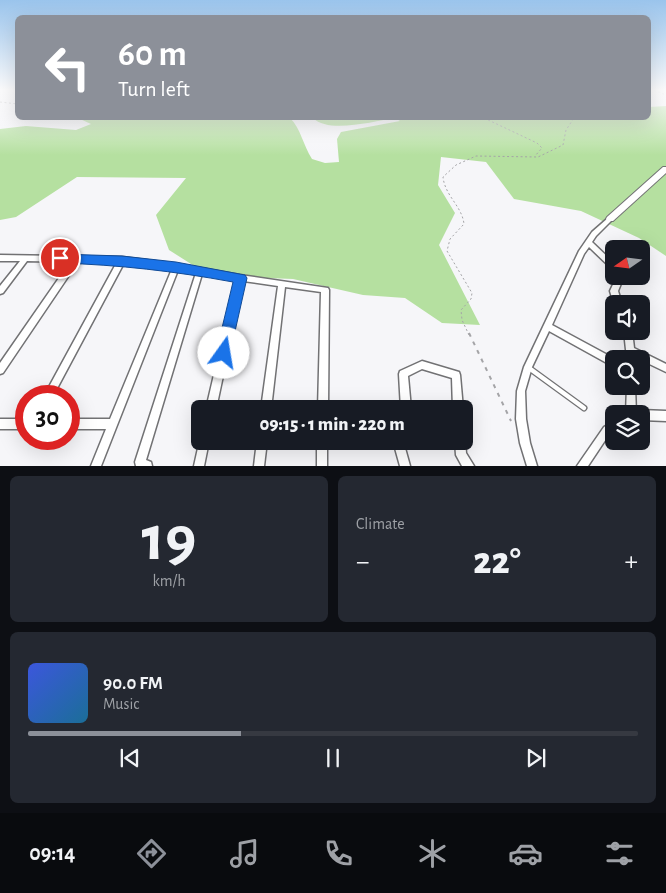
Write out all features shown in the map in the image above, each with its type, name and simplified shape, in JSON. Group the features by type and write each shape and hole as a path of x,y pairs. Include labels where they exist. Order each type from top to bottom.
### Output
{"street":[{"path":"532,466 525,443 521,419 521,391 528,367 581,253 588,242 610,218 666,170"},
{"path":"588,242 605,258"},
{"path":"0,258 122,260 176,266 282,285 325,290 323,400"},
{"path":"0,291 26,258"},
{"path":"0,370 76,259"},
{"path":"54,385 122,260"},
{"path":"96,466 111,424 176,266"},
{"path":"147,466 140,462 200,271"},
{"path":"214,400 240,278"},
{"path":"267,400 282,285"},
{"path":"547,326 605,358"},
{"path":"650,362 666,368"},
{"path":"405,400 403,374 422,365 456,376 457,400"},
{"path":"650,415 666,416"},
{"path":"0,424 15,424"},
{"path":"80,424 111,424"},
{"path":"582,466 605,433"},
{"path":"199,466 202,450"},
{"path":"259,466 261,450"},
{"path":"322,450 322,466"},
{"path":"401,450 405,466"},
{"path":"461,450 461,455 469,466"}],"lane":[{"path":"528,367 584,408"}],"path":[{"path":"488,120 537,143 542,148 535,157"},
{"path":"515,427 462,320 461,310 471,298 472,293 447,251 450,239 464,224 464,218 459,207 444,189 443,177 456,165 476,156 535,157 547,155 563,145 566,130 573,120"}],"green space":[{"path":"651,112 666,112 666,256 650,245 650,240 642,240 581,211 514,199 486,162 441,157 438,185 455,213 439,245 480,325 442,323 405,298 363,295 293,279 210,276 169,250 156,215 186,178 77,177 16,217 0,220 0,129 26,126 76,130 91,124 82,120 292,120 312,159 325,163 339,162 337,139 341,132 400,121 398,120 651,120"},
{"path":"316,120 385,120 340,126 320,123"}],"route":[{"path":"60,258 122,260 176,266 240,278 224,353"}]}
